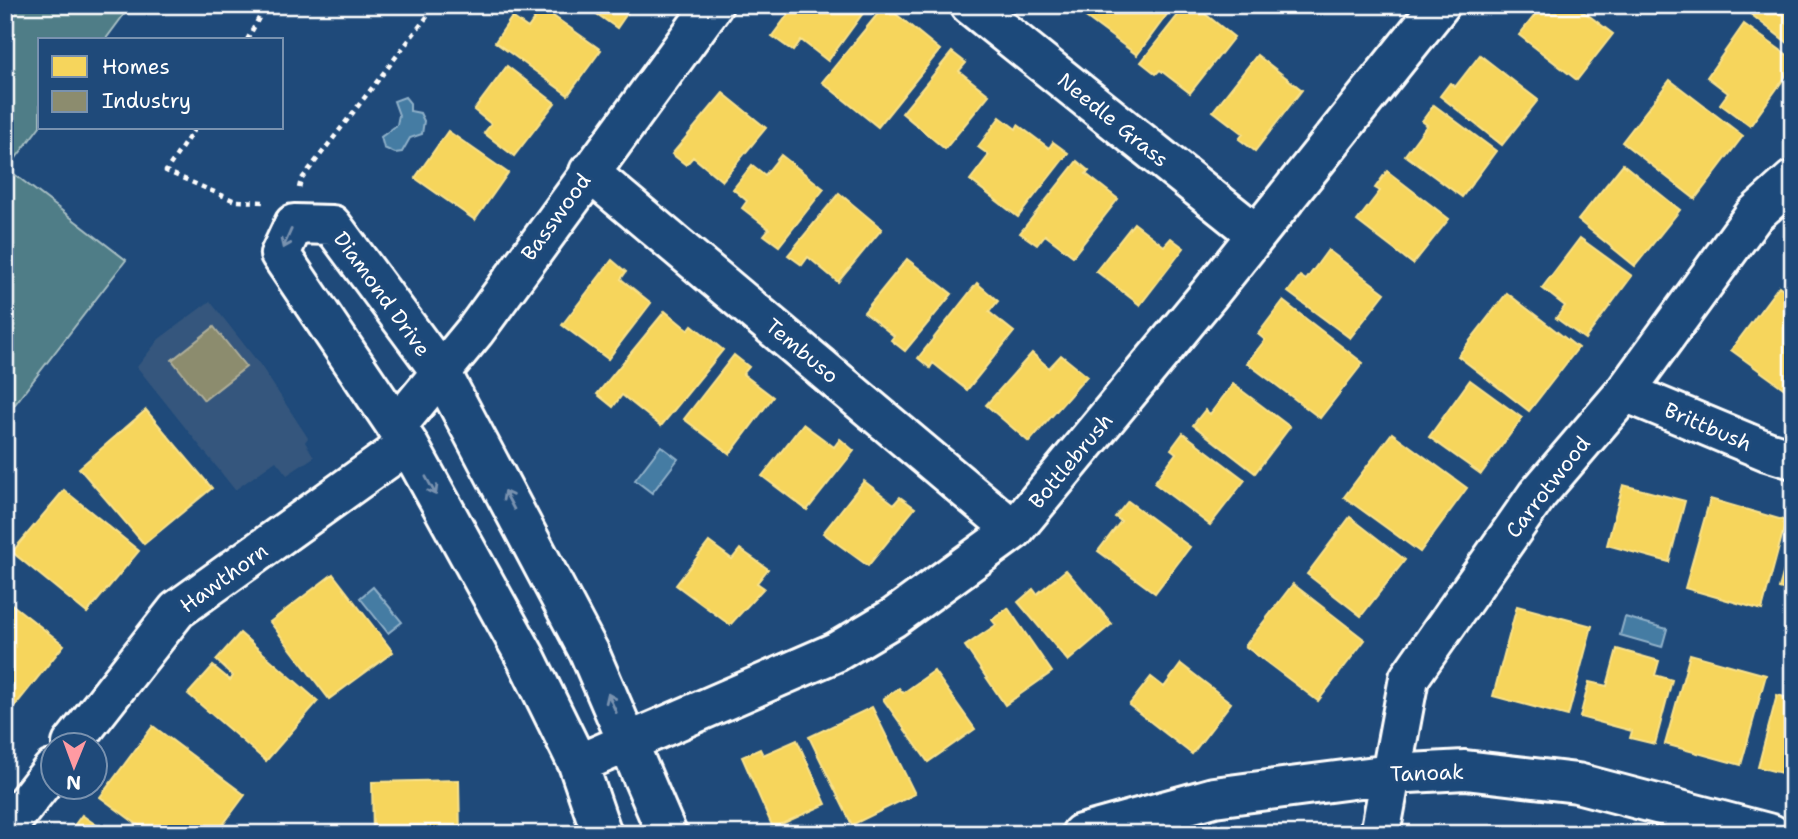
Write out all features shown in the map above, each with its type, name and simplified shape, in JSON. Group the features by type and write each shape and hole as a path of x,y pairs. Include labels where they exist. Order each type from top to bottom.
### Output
{"street":[{"name":"Basswood","path":"402,435 442,374 713,5"},
{"name":"Needle Grass","path":"970,5 1256,234"},
{"name":"Bottlebrush","path":"578,764 836,652 893,618 1014,530 1440,5"},
{"name":"Tembuso","path":"589,172 1014,530"},
{"name":"Carrotwood","path":"1380,834 1409,678 1537,495 1625,392 1754,215 1793,180"},
{"name":"Diamond Drive","path":"294,224 332,225 442,374 589,652 667,834"},
{"path":"294,224 280,254 402,435 525,656 578,764 602,834"},
{"name":"Brittbush","path":"1625,392 1767,451 1793,458"},
{"name":"Hawthorn","path":"83,730 177,610 402,435"},
{"name":"Tanoak","path":"1081,834 1214,797 1391,774 1465,770 1577,783 1771,834"},
{"path":"5,830 38,788"}],"path":[{"path":"248,38 266,5"},
{"path":"294,224 301,180 436,5"},
{"path":"194,130 166,171 235,201 281,202 294,224"}],"shaded area":[{"path":"405,97 410,103 410,111 420,113 424,121 422,134 410,138 402,152 395,153 384,148 381,137 397,125 399,115 394,101"},
{"path":"210,301 261,366 308,438 305,442 314,457 287,475 276,461 235,490 137,367 159,339"},
{"path":"661,446 678,459 652,493 635,480"},
{"path":"373,587 402,622 388,633 360,598"},
{"path":"1625,617 1667,629 1662,647 1620,635"}],"green space":[{"path":"5,5 131,5 106,38 38,38 38,129 10,166 5,163"},
{"path":"5,167 126,260 5,417"}],"building: Homes":[{"path":"584,5 633,5 617,28"},
{"path":"795,5 869,5 828,61 801,40 793,51 772,36"},
{"path":"885,5 940,50 878,127 822,82"},
{"path":"1084,5 1174,5 1137,55 1079,12"},
{"path":"1186,5 1194,5 1234,37 1190,93 1160,70 1156,74 1141,62"},
{"path":"1543,5 1575,5 1613,34 1577,80 1519,35"},
{"path":"1739,5 1793,5 1793,47"},
{"path":"542,8 601,50 568,95 495,42 512,17 528,28"},
{"path":"1744,24 1793,59 1793,66 1750,126 1720,104 1728,93 1707,77"},
{"path":"952,52 966,63 959,71 989,95 945,149 902,113"},
{"path":"1257,55 1302,90 1255,151 1239,139 1243,134 1213,111"},
{"path":"1480,55 1538,100 1502,145 1440,96 1450,83 1455,87"},
{"path":"507,66 555,103 514,156 484,133 491,124 474,110"},
{"path":"1670,80 1743,136 1695,199 1622,142"},
{"path":"723,93 766,128 722,181 693,157 686,165 672,154"},
{"path":"1434,105 1496,151 1462,197 1405,155 1427,125 1422,121"},
{"path":"1000,117 1016,129 1018,125 1049,148 1053,142 1068,153 1018,217 970,180 989,155 978,147"},
{"path":"448,131 508,173 475,220 415,178"},
{"path":"781,155 824,189 779,246 764,235 769,229 742,208 747,201 733,189 752,165 765,175"},
{"path":"1077,161 1089,171 1086,174 1118,199 1073,256 1045,235 1037,245 1020,233"},
{"path":"1623,164 1680,210 1635,266 1578,220"},
{"path":"1387,171 1449,219 1413,264 1357,221 1380,191 1375,188"},
{"path":"839,193 882,229 838,282 808,257 802,265 788,255"},
{"path":"1134,223 1164,246 1171,238 1184,248 1140,305 1096,271"},
{"path":"1580,238 1632,276 1585,339 1556,318 1565,306 1542,288"},
{"path":"1328,250 1385,293 1350,338 1288,292 1300,276 1306,280"},
{"path":"907,259 952,294 905,351 891,340 894,336 864,312"},
{"path":"612,260 626,272 621,279 651,303 608,359 562,325"},
{"path":"977,283 998,301 989,312 1014,332 967,390 933,363 930,368 918,358"},
{"path":"1779,286 1793,296 1793,395 1731,350"},
{"path":"1507,293 1578,348 1529,411 1458,356"},
{"path":"1283,301 1363,363 1320,418 1247,363 1265,340 1258,334"},
{"path":"665,311 688,330 692,325 723,350 661,426 622,395 613,407 597,394"},
{"path":"1032,353 1049,368 1061,355 1087,376 1029,442 986,405"},
{"path":"734,355 749,367 743,374 773,397 730,454 684,419"},
{"path":"1470,380 1522,418 1481,474 1429,437"},
{"path":"1233,384 1290,427 1255,473 1193,425 1205,410 1210,414"},
{"path":"146,410 212,488 144,544 79,468"},
{"path":"803,424 834,447 840,439 854,451 807,510 762,476"},
{"path":"1183,433 1245,480 1210,525 1154,483 1176,453 1171,449"},
{"path":"1392,433 1467,488 1420,552 1344,497"},
{"path":"864,481 894,504 900,497 915,508 868,566 823,533"},
{"path":"1623,485 1685,501 1669,562 1607,545"},
{"path":"64,490 139,551 87,613 12,552"},
{"path":"1710,499 1786,521 1762,610 1685,588"},
{"path":"1128,501 1190,547 1155,593 1098,551 1121,521 1115,517"},
{"path":"1350,517 1405,560 1361,616 1307,574"},
{"path":"1793,538 1793,592 1779,588"},
{"path":"709,542 732,559 740,549 768,569 757,583 764,588 730,625 676,585"},
{"path":"1066,570 1112,624 1068,661 1018,602 1033,589 1037,594"},
{"path":"333,574 393,652 329,699 270,622"},
{"path":"1293,584 1365,640 1318,701 1245,646"},
{"path":"5,599 64,645 10,712 5,708"},
{"path":"1517,606 1592,626 1568,716 1493,696"},
{"path":"1008,608 1052,672 1005,705 965,646 996,625 992,620"},
{"path":"240,633 318,701 266,761 188,694 213,666 230,680 233,676 216,660"},
{"path":"1617,649 1659,661 1655,675 1672,680 1655,744 1630,738 1632,731 1580,717 1589,682 1607,686"},
{"path":"1690,654 1766,675 1741,765 1665,744"},
{"path":"1181,664 1231,703 1192,754 1129,705 1151,677 1164,687"},
{"path":"934,671 975,729 928,762 883,699 899,688 903,693"},
{"path":"1777,695 1793,699 1793,776 1758,767"},
{"path":"872,707 915,794 852,825 809,737"},
{"path":"153,726 245,795 216,834 150,834 104,800 108,800 108,786"},
{"path":"797,740 826,804 773,828 742,757 760,749 763,755"},
{"path":"459,780 460,834 373,834 372,782"},
{"path":"82,815 109,834 68,834"}],"building: Industry":[{"path":"214,327 246,367 204,400 172,360"}]}
